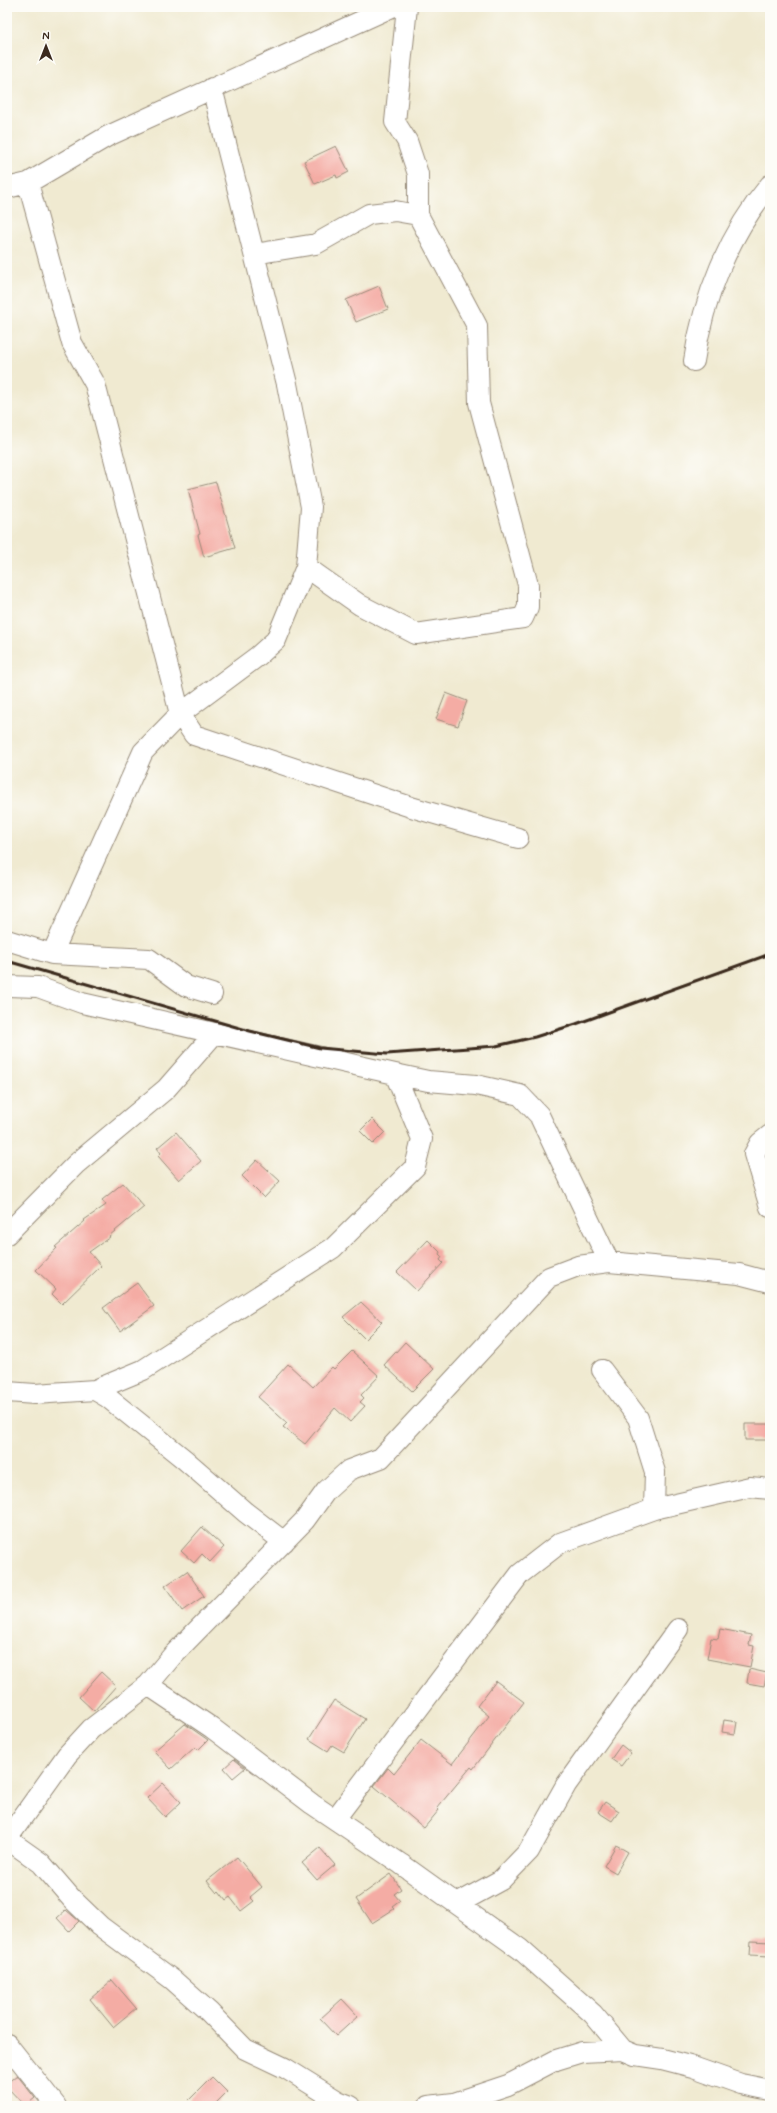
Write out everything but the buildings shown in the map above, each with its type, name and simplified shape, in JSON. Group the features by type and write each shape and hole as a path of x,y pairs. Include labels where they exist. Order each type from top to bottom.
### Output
{"street":[{"path":"7,188 28,183 108,136 392,7"},
{"path":"306,567 360,605 416,634 523,618 528,607 528,585 479,403 477,326 418,215 418,174 406,141 395,122 407,7"},
{"path":"52,954 143,752 180,714 258,656 276,640 306,567 311,507 287,384 212,88"},
{"path":"28,183 72,343 95,384 180,714 194,735 411,807 518,838"},
{"path":"694,361 698,330 717,272 755,203 770,185"},
{"path":"254,254 316,244 369,214 395,211 418,215"},
{"path":"7,940 52,954 149,959 186,986 212,994"},
{"path":"7,986 38,986 82,1003 395,1074 428,1081 476,1085 520,1095 539,1115 609,1262"},
{"path":"7,1234 76,1164 166,1089 214,1033"},
{"path":"7,1392 35,1394 95,1390 143,1370 333,1248 415,1167 422,1139 395,1074"},
{"path":"770,1135 760,1143 754,1154 770,1207"},
{"path":"352,2106 338,2101 285,2068 245,2049 209,2012 173,1980 100,1926 72,1898 41,1863 8,1838 67,1755 86,1734 148,1685 173,1656 305,1520 326,1492 349,1470 381,1458 549,1277 578,1266 609,1262 739,1274 770,1282"},
{"path":"602,1370 638,1418 655,1472 654,1509"},
{"path":"95,1390 107,1397 172,1449 284,1542"},
{"path":"335,1820 520,1574 560,1542 654,1509 750,1487 770,1489"},
{"path":"457,1904 501,1880 529,1851 566,1785 678,1629"},
{"path":"148,1685 212,1728 335,1820 520,1949 593,2014 623,2050"},
{"path":"7,2044 56,2106"},
{"path":"428,2106 454,2103 508,2085 556,2060 582,2052 623,2050 635,2055 662,2059 693,2067 741,2084 770,2090"}],"railway":[{"path":"7,961 250,1031 320,1048 387,1054 496,1046 535,1037 576,1024 770,954"}]}
